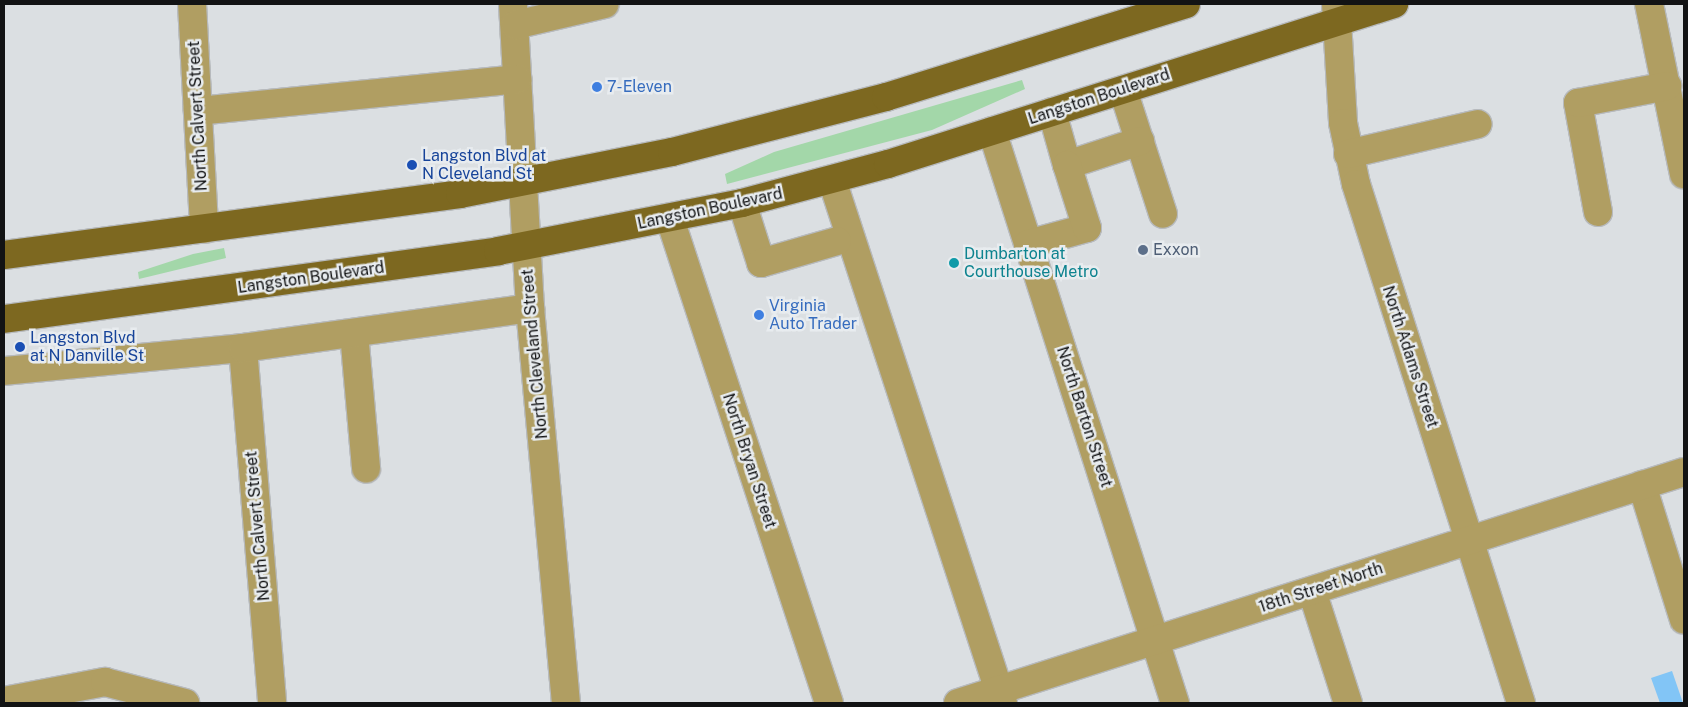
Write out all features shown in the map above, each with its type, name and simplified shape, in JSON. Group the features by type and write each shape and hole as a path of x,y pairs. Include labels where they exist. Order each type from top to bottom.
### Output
{"main road":[{"path":"4,255 204,229 522,183 672,152 823,115 1186,4"},
{"name":"Langston Boulevard","path":"4,319 526,246 670,219 742,203 832,180 1123,90 1336,13 1394,4"}],"street":[{"name":"North Calvert Street","path":"192,4 204,229"},
{"path":"514,14 605,4"},
{"path":"1649,4 1684,174"},
{"name":"North Adams Street","path":"1336,13 1340,98 1348,154 1363,211 1521,703"},
{"name":"North Cleveland Street","path":"514,14 530,308 566,703"},
{"path":"198,111 517,79"},
{"path":"1598,212 1578,103 1667,86"},
{"path":"1123,90 1163,214"},
{"path":"1028,244 1087,228 1052,112"},
{"path":"1348,154 1478,124"},
{"name":"North Barton Street","path":"992,131 1175,703"},
{"path":"1067,165 1140,141"},
{"path":"832,180 1001,697"},
{"path":"742,203 761,263 837,241"},
{"name":"North Bryan Street","path":"670,219 829,703"},
{"path":"4,371 243,348 530,308"},
{"path":"354,333 366,468"},
{"name":"North Calvert Street","path":"243,348 272,703"},
{"name":"18th Street North","path":"958,703 1001,697 1156,641 1684,472"},
{"path":"1642,485 1684,620"},
{"path":"1312,591 1348,703"},
{"path":"4,701 105,682 185,703"}],"green space":[{"path":"1022,80 1025,89 932,130 727,184 725,174 774,152"},
{"path":"224,248 226,258 139,279 138,272 193,254"}],"water":[{"path":"1672,671 1683,703 1660,703 1651,678"}],"place":[{"name":"7-Eleven","path":"597,87"},
{"name":"Langston Blvd at N Cleveland St","path":"412,165"},
{"name":"Exxon","path":"1143,250"},
{"name":"Dumbarton at Courthouse Metro","path":"954,263"},
{"name":"Virginia Auto Trader","path":"759,315"},
{"name":"Langston Blvd at N Danville St","path":"20,347"}]}
